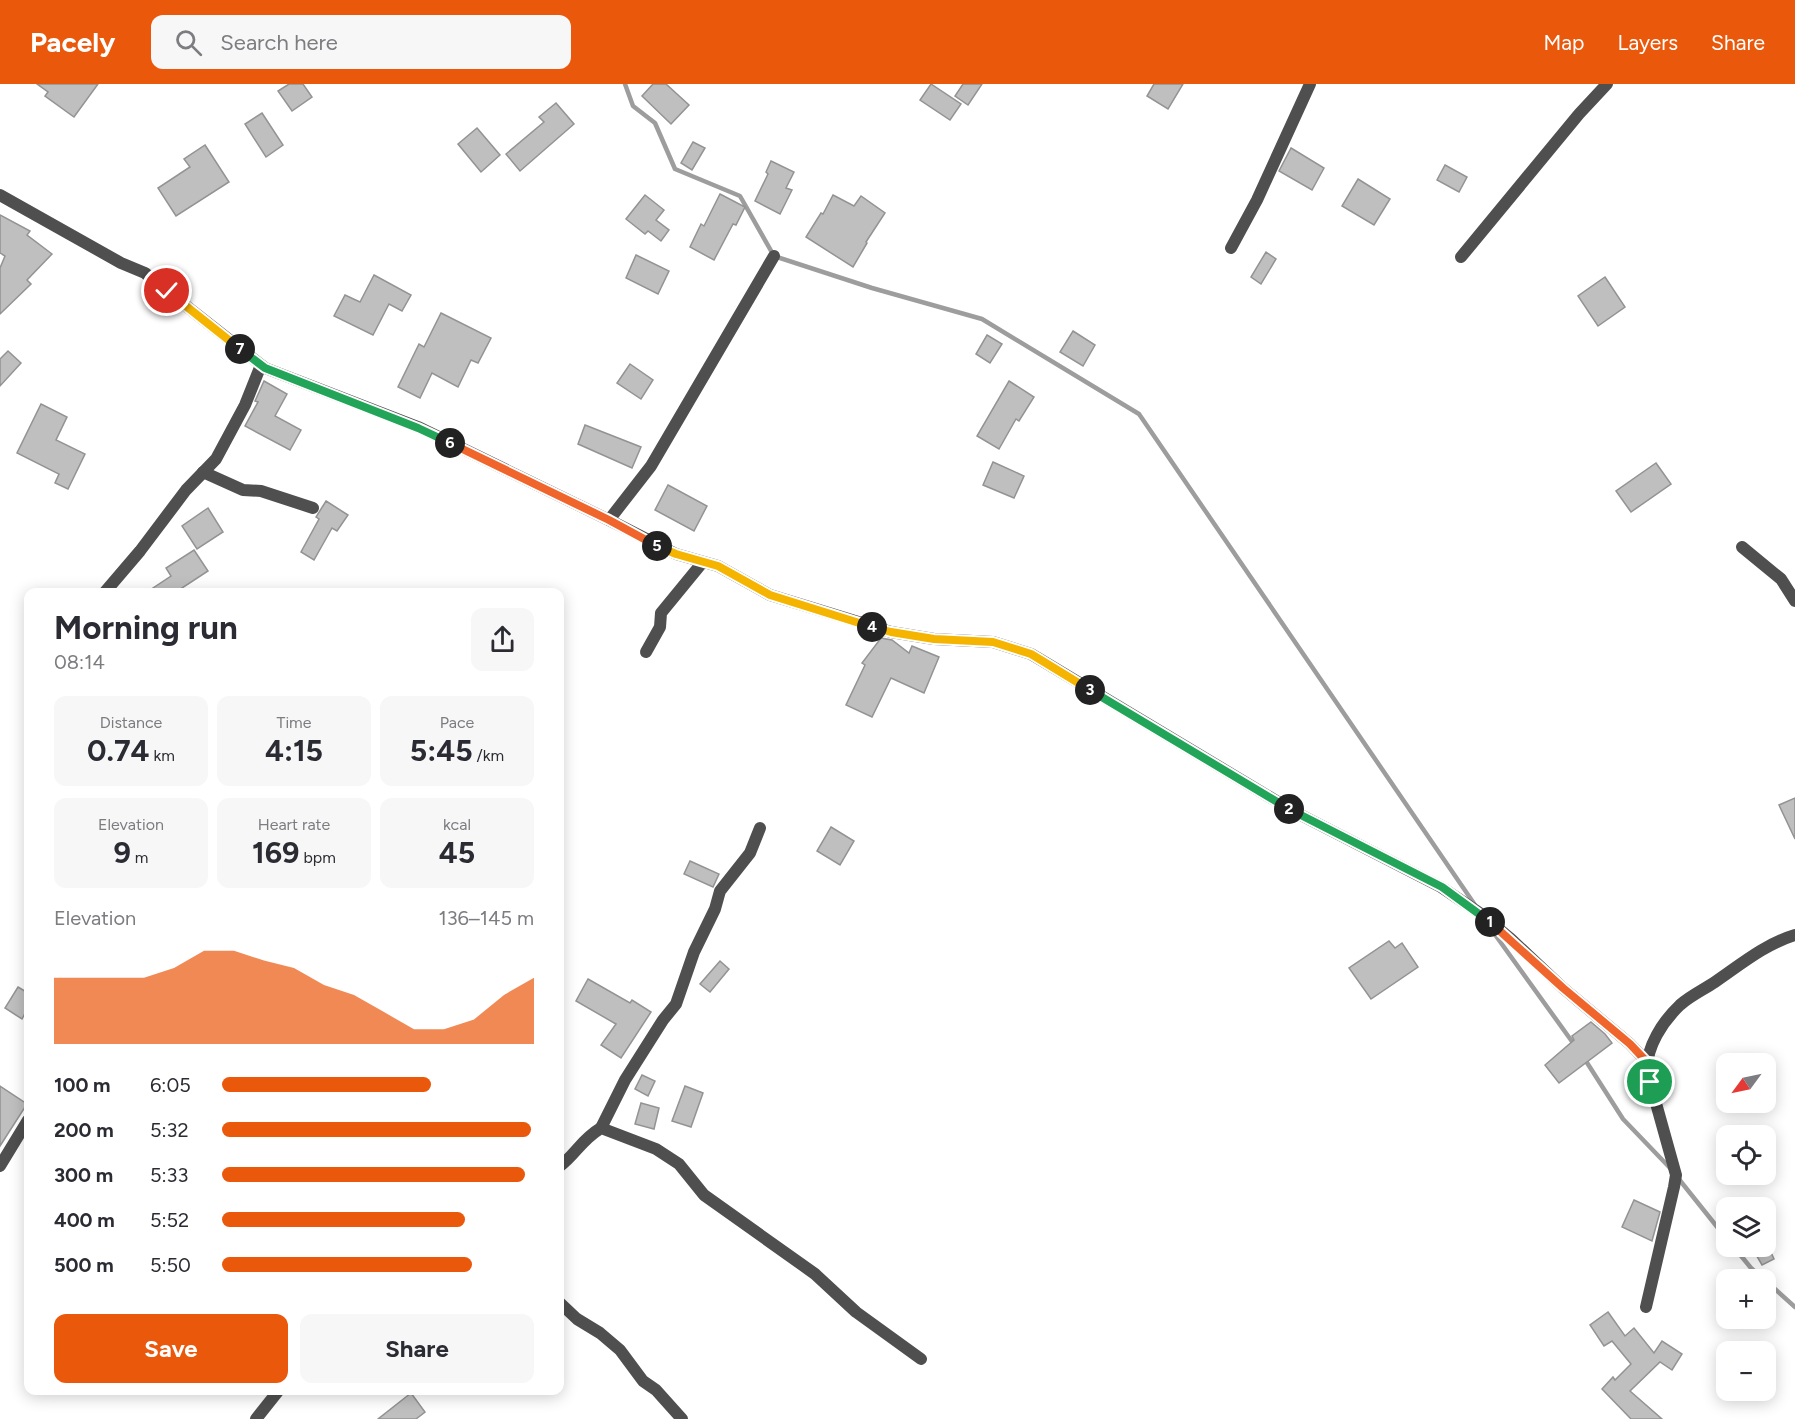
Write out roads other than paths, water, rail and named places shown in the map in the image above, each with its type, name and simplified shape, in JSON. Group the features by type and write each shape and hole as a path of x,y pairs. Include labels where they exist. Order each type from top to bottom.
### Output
{"street":[{"path":"1231,248 1257,200 1310,84"},
{"path":"1461,257 1579,114 1607,84"},
{"path":"0,195 155,280 261,365 418,428 676,554 718,566 770,595 891,632 934,639 993,642 1031,654 1293,811 1442,887 1481,914 1511,939 1563,988 1630,1044 1647,1062"},
{"path":"609,520 651,466 774,256"},
{"path":"108,588 186,490 216,459 245,405 261,365"},
{"path":"203,472 243,490 261,491 313,508"},
{"path":"1742,547 1781,579 1795,601"},
{"path":"646,652 660,627 661,613 702,563"},
{"path":"564,1163 588,1136 601,1128 625,1080 676,1004 694,952 715,909 720,891 750,853 760,828"},
{"path":"1646,1307 1676,1175 1657,1111 1647,1062 1651,1047 1663,1025 1680,1005 1771,944 1795,935"},
{"path":"0,1167 24,1127"},
{"path":"601,1128 656,1149 679,1164 704,1195 815,1274 856,1312 921,1359"},
{"path":"564,1307 620,1350 643,1381 656,1390 682,1419"},
{"path":"256,1419 275,1395"}],"waterway":[{"path":"625,84 633,106 655,123 675,169 740,196 774,256 872,288 982,319 1139,414 1475,905"},
{"path":"1491,929 1576,1047"},
{"path":"1584,1058 1623,1119 1671,1169"},
{"path":"1678,1178 1716,1226"},
{"path":"1742,1257 1752,1269"},
{"path":"1776,1290 1795,1307"}]}
